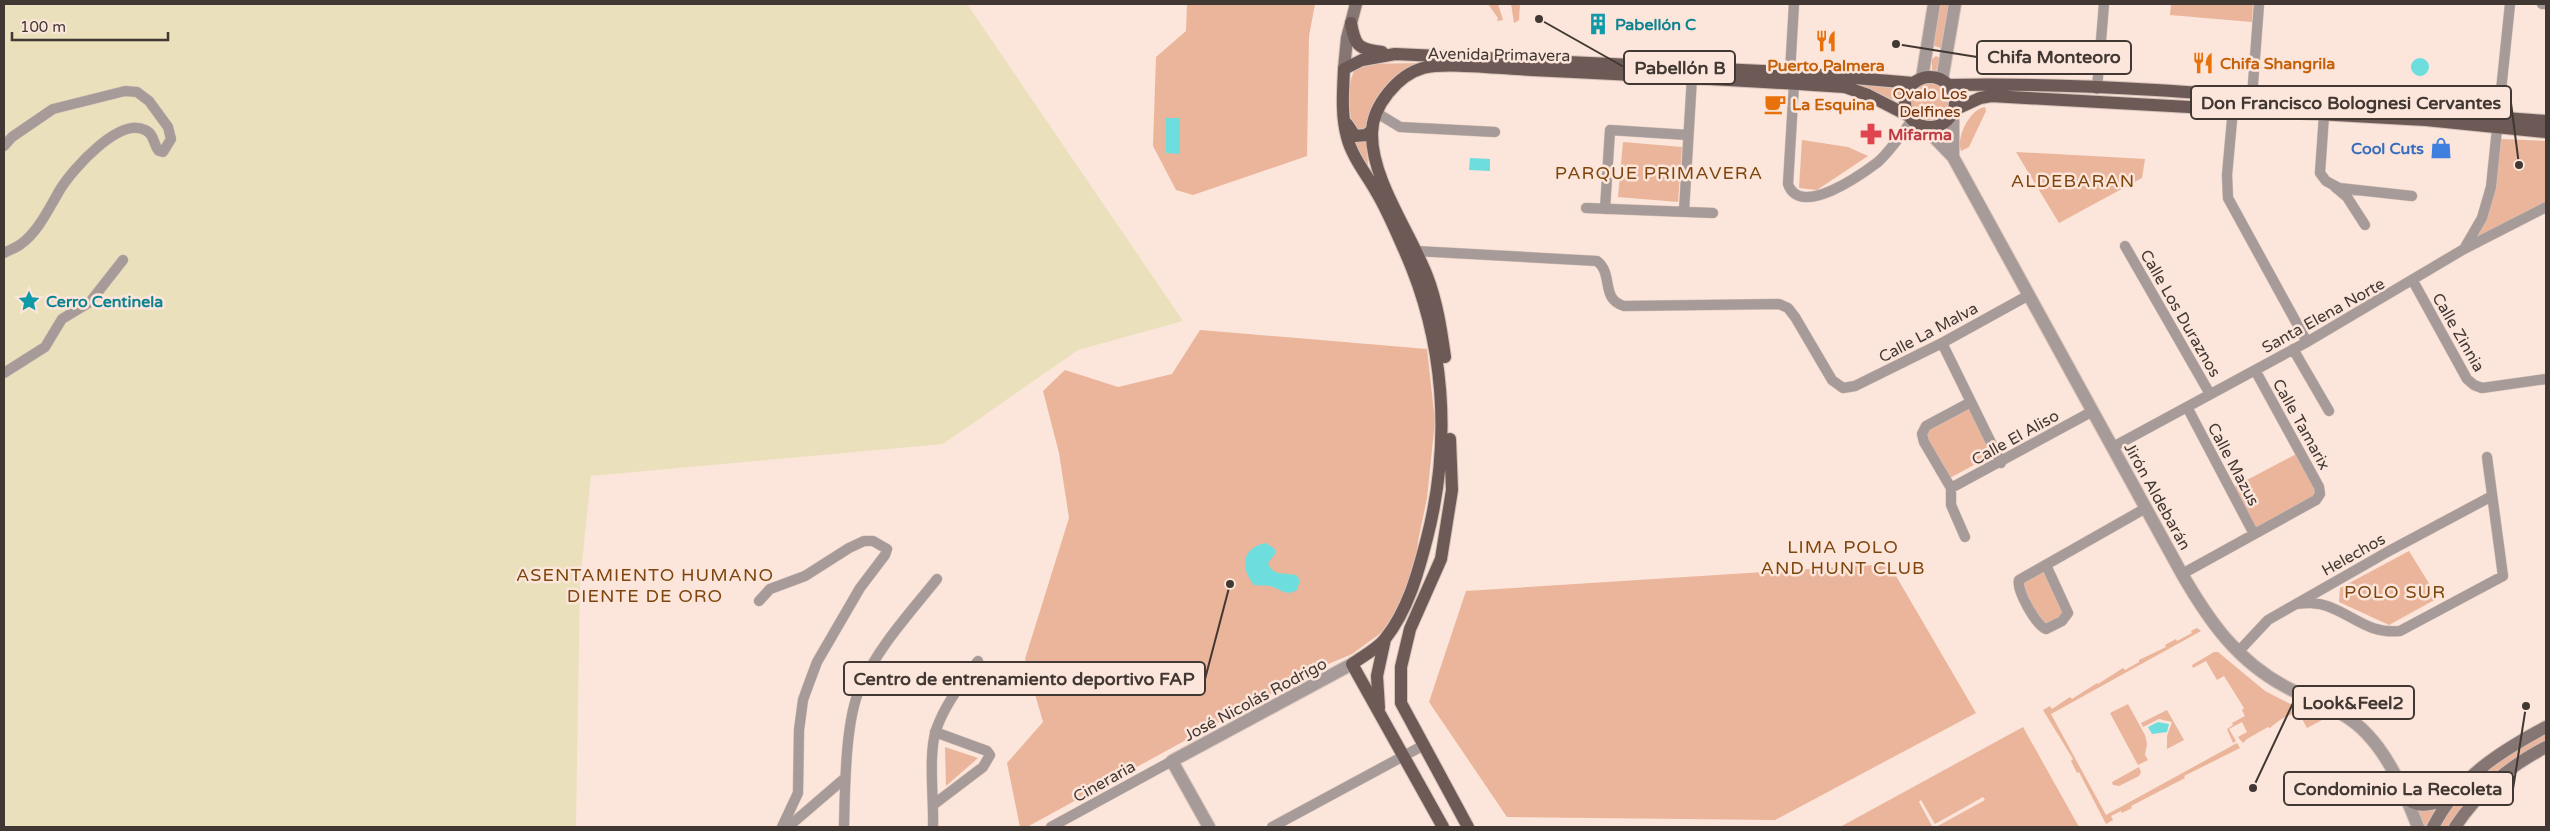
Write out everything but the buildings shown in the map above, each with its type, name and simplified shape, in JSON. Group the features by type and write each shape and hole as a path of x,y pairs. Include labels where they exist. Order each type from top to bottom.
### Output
{"main road":[{"path":"1356,4 1344,69 1345,119 1349,144 1378,194 1407,256 1426,311 1439,370 1442,427 1442,462 1430,526 1410,596 1385,639 1377,676 1379,708"},
{"path":"1351,23 1354,39 1361,48 1395,54"},
{"name":"Avenida Primavera","path":"1344,69 1362,60 1395,54 1792,78 1854,89 1915,121"},
{"name":"Avenida Primavera","path":"1468,827 1402,703 1401,667 1410,629 1441,560 1452,490 1447,370 1439,315 1427,276 1373,155 1372,130 1377,113 1394,87 1415,71 1429,66 1692,77 1918,80"},
{"path":"2546,121 2498,122 2426,120 1991,96 1980,98 1953,111 1940,125 1915,121 1905,105 1905,97 1918,80 1934,77 1946,82 2252,97 2498,122 2546,132"},
{"path":"1946,82 1955,97 1953,111"},
{"path":"1345,119 1349,130 1355,136 1366,135 1372,130"},
{"path":"1385,639 1352,664 1379,708 1402,755 1443,827"},
{"path":"2433,827 2462,783 2485,763 2510,746 2546,727"},
{"path":"2455,827 2473,802 2493,782 2516,763 2546,747"},
{"path":"2404,796 2419,806 2450,799"}],"street":[{"path":"1794,4 1788,184 1794,192 1803,196 1822,195 1850,181 1879,161 1915,121"},
{"path":"1918,80 1927,49 1934,4"},
{"path":"1946,82 1946,52 1955,4"},
{"path":"2097,89 2104,4"},
{"path":"2252,97 2259,4"},
{"path":"2464,250 2488,204 2510,4"},
{"path":"1927,49 1946,52"},
{"path":"1684,210 1692,77"},
{"path":"4,146 12,137 53,109 125,91 137,92 148,101 168,127 171,139 163,152 159,151 153,137 146,130 136,128 120,132 102,143 70,176 46,214 21,244 4,253"},
{"path":"2232,109 2227,175 2228,198 2307,342"},
{"path":"1953,111 1953,157"},
{"path":"1377,113 1400,127 1496,132"},
{"path":"2324,114 2320,173 2347,197 2365,225"},
{"name":"Jirón Aldebarán","path":"1915,121 1953,157 2182,574 2220,635 2238,652 2283,686 2342,713 2360,727 2378,748 2404,796 2418,827"},
{"path":"1604,209 1610,130 1688,135"},
{"path":"2334,187 2412,196"},
{"name":"Santa Elena Norte","path":"2113,447 2307,342 2464,250 2546,207"},
{"path":"1586,208 1684,210 1713,213"},
{"name":"Calle Los Duraznos","path":"2125,246 2210,394"},
{"name":"Calle La Malva","path":"1416,251 1596,262 1606,273 1608,293 1617,304 1624,306 1779,304 1788,308 1795,317 1830,377 1839,386 1848,388 1942,343 2029,295"},
{"path":"4,373 45,347 62,320 90,302 123,260"},
{"name":"Calle Zinnia","path":"2413,281 2466,379 2474,386 2482,388 2546,379"},
{"path":"1942,343 2001,463"},
{"path":"2293,349 2329,411"},
{"name":"Calle Tamarix","path":"2254,534 2316,500 2320,494 2320,487 2255,370"},
{"path":"1966,537 1951,505 1951,488 1924,442 1922,434 1926,426 1971,402"},
{"name":"Calle Mazus","path":"2187,407 2254,534"},
{"name":"Calle El Aliso","path":"1951,488 2001,463 2093,411"},
{"path":"2296,604 2314,603 2328,606 2371,629 2388,632 2400,631 2503,576 2487,457"},
{"name":"Helechos","path":"2238,652 2268,620 2328,585 2492,496"},
{"path":"2046,565 2068,613 2059,624 2046,629 2037,622 2018,584 2022,577 2146,508"},
{"path":"2182,574 2254,534"},
{"path":"759,600 770,589 805,576 849,548 864,541 873,541 887,549 885,555 860,588 817,662 803,700 799,730 799,789 782,827"},
{"path":"844,827 846,778 853,717 859,690 871,665 887,640 937,579"},
{"path":"2328,585 2328,606"},
{"path":"933,827 932,767 935,732 950,700 978,661"},
{"name":"José Nicolás Rodrigo","path":"1172,761 1352,664"},
{"path":"934,805 983,767 990,756 987,751 935,732"},
{"path":"1272,827 1402,755 1424,745"},
{"path":"1172,761 1209,827"},
{"name":"Cineraria","path":"1051,827 1172,761"},
{"path":"788,827 846,778"}],"green space":[{"path":"1187,4 1315,4 1309,36 1307,156 1193,195 1176,190 1153,146 1156,57 1186,31"},
{"path":"1488,4 1498,4 1503,20 1497,21 1498,18"},
{"path":"1511,4 1520,4 1519,20 1514,23"},
{"path":"1938,4 1951,4 1944,49 1931,45"},
{"path":"2171,4 2253,4 2252,22 2170,15"},
{"path":"1936,56 1940,58 1935,74 1932,72 1932,59"},
{"path":"1423,63 1407,71 1362,132 1351,126 1350,84 1355,70 1360,64"},
{"path":"1833,81 1903,87 1896,101 1859,85"},
{"name":"Ovalo Los Delfines","path":"1930,83 1944,88 1949,102 1944,116 1930,121 1916,116 1911,102 1916,88"},
{"path":"1985,107 1986,111 1969,147 1961,151 1962,131 1969,118 1979,109"},
{"path":"1351,138 1367,138 1368,167"},
{"path":"2501,139 2546,141 2546,202 2474,241 2481,228 2493,192"},
{"path":"1802,140 1848,147 1868,156 1817,190 1799,188"},
{"path":"1623,142 1682,147 1678,202 1618,197"},
{"path":"2016,152 2145,159 2142,178 2059,223"},
{"path":"1200,330 1427,349 1435,421 1427,498 1418,541 1415,572 1406,596 1381,633 1352,654 1314,670 1027,827 1020,827 1007,763 1043,722 1025,659 1069,518 1059,453 1043,391 1065,370 1118,387 1172,374"},
{"path":"1970,407 1996,453 1948,479 1922,433"},
{"path":"2300,452 2320,494 2254,534 2230,489"},
{"path":"2409,551 2438,598 2389,625 2339,602 2340,588"},
{"path":"1889,564 1976,713 1775,820 1507,817 1429,702 1466,591"},
{"path":"2048,567 2068,613 2044,628 2021,583"},
{"path":"2197,628 2201,631 2051,714 2106,815 2237,743 2240,748 2184,776 2185,778 2131,806 2132,808 2111,816 2113,820 2106,824 2079,772 2077,773 2071,761 2073,759 2043,710 2050,706 2052,709 2070,697 2072,699 2123,668 2125,670 2139,662 2139,660 2166,647 2165,645 2192,633 2191,631"},
{"path":"2214,652 2218,652 2265,691 2322,720 2307,728 2299,713 2295,713 2243,743 2238,737 2247,732 2242,722 2229,729 2236,741 2233,743 2227,729 2233,725 2232,723 2245,716 2242,710 2244,708 2224,676 2217,680 2206,661 2193,668 2192,665"},
{"path":"2128,704 2145,735 2147,744 2145,755 2148,760 2138,765 2110,713"},
{"path":"2167,710 2184,740 2167,749 2167,736 2172,722 2159,719 2143,727 2141,723"},
{"path":"2023,727 2079,827 1936,827 1985,800 1983,797 1935,824 1921,800 1919,802 1932,826 1929,827 1840,827"},
{"path":"2546,734 2546,743 2473,793 2469,786 2491,766"},
{"path":"945,747 978,758 946,786"},
{"path":"2139,767 2141,772 2139,776 2119,786 2113,785 2112,782"},
{"path":"2458,797 2464,804 2447,827 2438,827"},
{"path":"2439,807 2427,827 2425,827 2417,809"}],"sand":[{"path":"4,4 967,4 1183,321 1078,350 943,444 591,476 580,582 576,827 4,827"}],"water":[{"path":"2420,58 2426,61 2429,67 2426,73 2420,76 2414,73 2411,67 2414,61"},
{"path":"1166,118 1180,118 1180,154 1166,153"},
{"path":"1470,158 1490,159 1490,171 1469,170"},
{"path":"1266,543 1275,549 1275,554 1268,563 1270,567 1276,572 1296,575 1300,580 1297,590 1287,593 1270,586 1254,585 1249,579 1245,560 1252,549"},
{"path":"2158,722 2169,724 2167,732 2152,734 2148,727"}],"place":[{"name":"Pabellón B","path":"1539,19"},
{"name":"Pabellón C","path":"1598,24"},
{"name":"Puerto Palmera","path":"1826,41"},
{"name":"Chifa Monteoro","path":"1896,44"},
{"name":"Chifa Shangrila","path":"2203,63"},
{"name":"La Esquina","path":"1775,104"},
{"name":"Mifarma","path":"1871,134"},
{"name":"Cool Cuts","path":"2441,148"},
{"name":"Don Francisco Bolognesi Cervantes","path":"2519,165"},
{"name":"Cerro Centinela","path":"29,301"},
{"name":"Centro de entrenamiento deportivo FAP","path":"1230,584"},
{"name":"Condominio La Recoleta","path":"2526,706"},
{"name":"Look&Feel2","path":"2253,788"}],"district":[{"name":"PARQUE PRIMAVERA","path":"1659,173"},
{"name":"ALDEBARAN","path":"2073,181"},
{"name":"LIMA POLO AND HUNT CLUB","path":"1843,557"},
{"name":"ASENTAMIENTO HUMANO DIENTE DE ORO","path":"645,585"},
{"name":"POLO SUR","path":"2395,592"}]}
